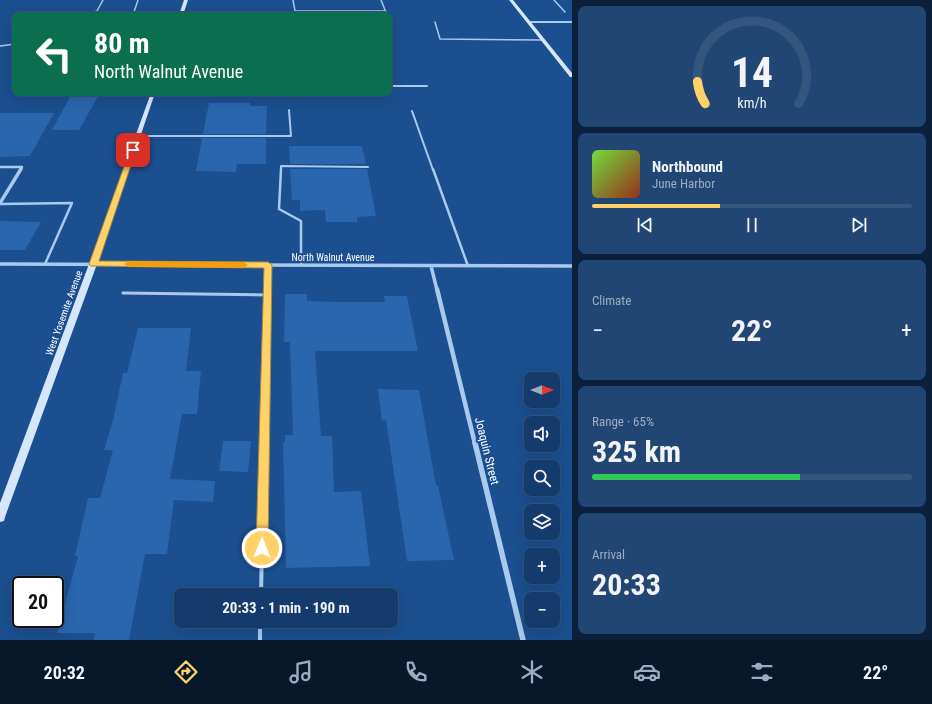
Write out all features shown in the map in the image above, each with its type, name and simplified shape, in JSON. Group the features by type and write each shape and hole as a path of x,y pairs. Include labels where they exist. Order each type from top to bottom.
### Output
{"main road":[{"path":"182,12 186,0"},
{"path":"511,0 572,76"},
{"name":"West Yosemite Avenue","path":"0,517 94,264 153,96"}],"street":[{"path":"529,22 572,22"},
{"path":"0,167 22,167 0,203"},
{"name":"North Walnut Avenue","path":"0,264 572,266"},
{"name":"Joaquin Street","path":"431,266 524,640"}],"lane":[{"path":"97,12 103,0"},
{"path":"134,12 138,0"},
{"path":"293,0 295,12 385,11 381,0"},
{"path":"554,0 565,12"},
{"path":"435,22 440,39 543,40"},
{"path":"0,46 12,44"},
{"path":"392,86 427,86"},
{"path":"138,136 291,136 289,110"},
{"path":"412,111 468,266"},
{"path":"301,265 301,221 279,209 281,166 368,167"},
{"path":"0,203 72,203 45,264"},
{"path":"261,588 268,265"},
{"path":"123,293 268,295"},
{"path":"260,628 260,640"}],"building":[{"path":"70,96 98,96 79,130 52,130"},
{"path":"209,103 250,103 250,106 267,106 266,134 203,134"},
{"path":"0,113 54,113 30,156 0,157"},
{"path":"202,138 266,138 266,164 237,164 236,172 196,171"},
{"path":"289,146 362,146 366,164 290,164"},
{"path":"290,169 367,169 376,216 357,217 357,222 326,222 325,210 300,211 300,200 292,200"},
{"path":"0,221 41,222 25,250 0,250"},
{"path":"285,294 307,294 307,301 338,302 385,302 384,296 407,296 418,351 315,351 321,436 332,436 334,492 361,491 370,566 286,568 283,442 285,442 285,435 293,435 290,342 284,342"},
{"path":"138,328 191,328 186,371 201,371 197,414 182,414 170,479 215,481 213,502 174,500 167,554 145,554 129,640 94,640 95,633 57,633 58,628 64,628 64,607 78,556 75,556 88,498 100,498 113,450 104,450 113,420 123,373 127,373"},
{"path":"378,389 419,390 436,486 438,486 454,560 407,561 386,420 382,421"},
{"path":"223,441 251,441 248,472 219,471"}],"slow traffic":[{"path":"129,264 244,265"}],"route":[{"path":"133,150 94,264 268,265 262,548"}]}
